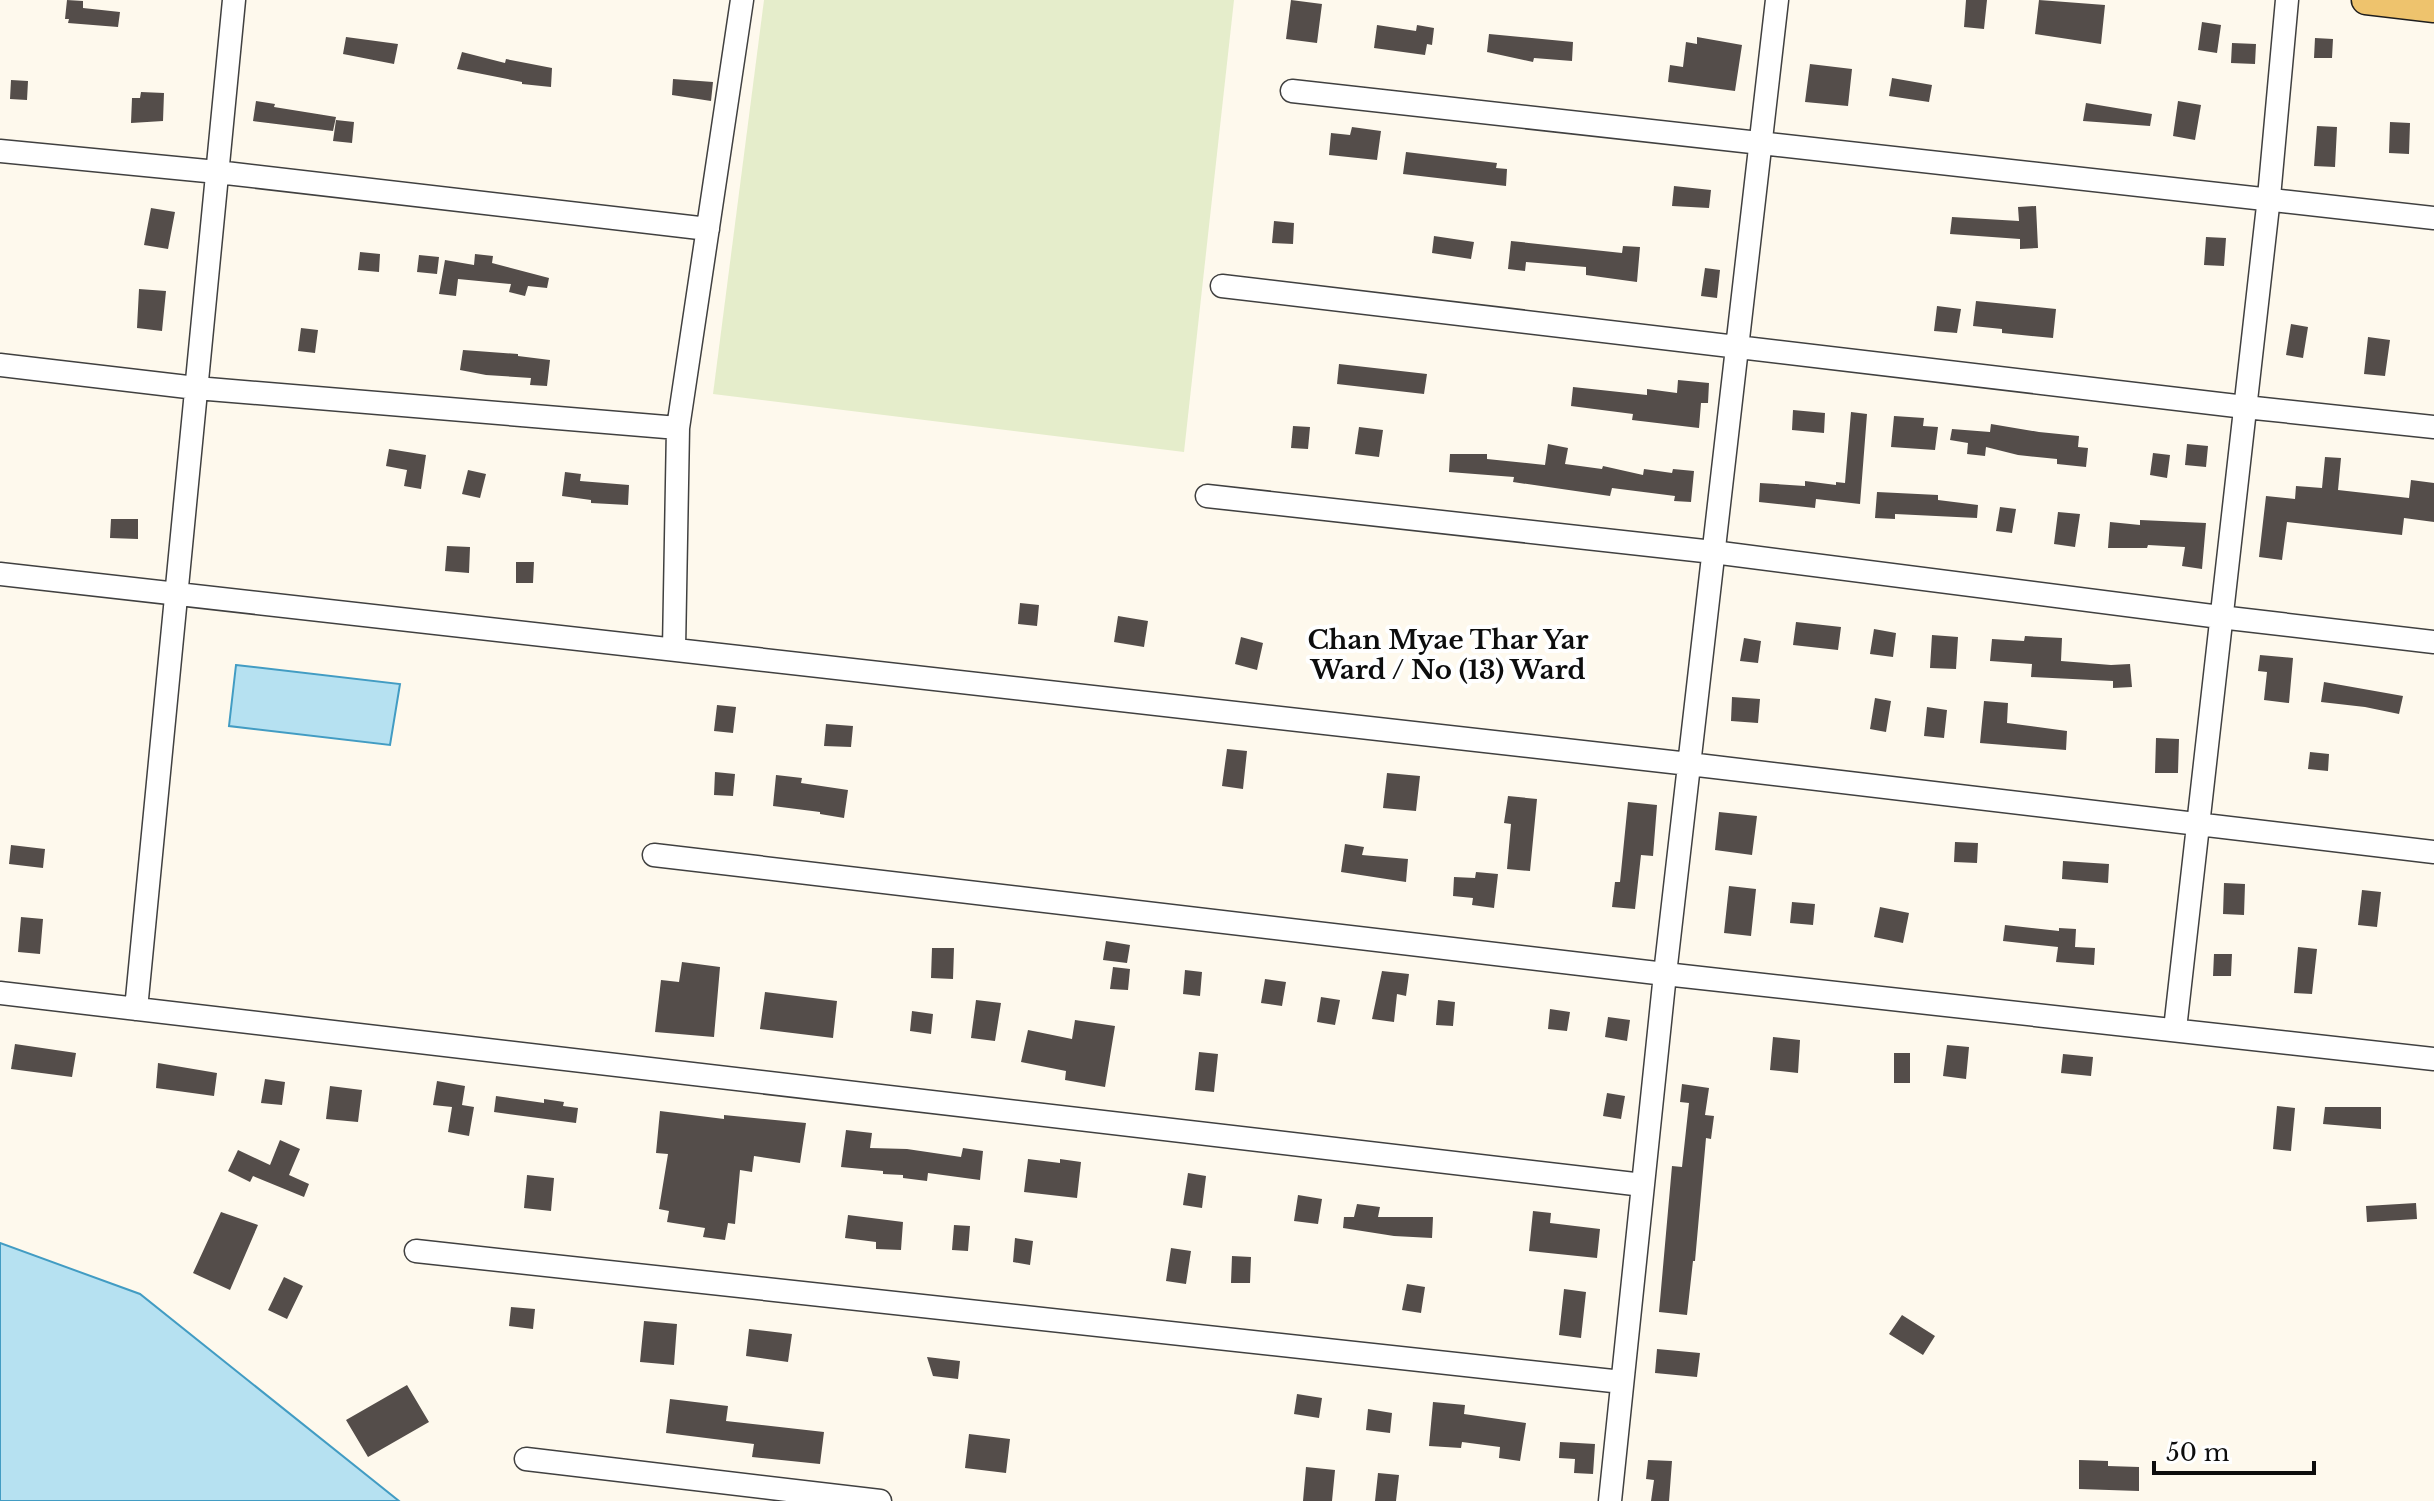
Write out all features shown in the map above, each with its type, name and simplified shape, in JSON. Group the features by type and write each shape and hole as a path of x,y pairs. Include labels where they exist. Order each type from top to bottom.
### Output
{"main road":[{"path":"2366,0 2434,8"}],"street":[{"path":"136,1009 234,0"},
{"path":"674,649 678,428 742,0"},
{"path":"1610,1501 1665,974 1777,0"},
{"path":"2175,1029 2269,197 2287,0"},
{"path":"1292,91 2269,197 2434,218"},
{"path":"0,151 217,172 708,229"},
{"path":"1222,286 2434,427"},
{"path":"0,365 196,388 678,428"},
{"path":"1207,496 1713,552 2434,642"},
{"path":"0,574 1689,764 2434,852"},
{"path":"654,855 1665,974 2434,1059"},
{"path":"0,993 1643,1185"},
{"path":"416,1251 1622,1382"},
{"path":"526,1459 880,1501"}],"green space":[{"path":"764,0 1234,0 1184,452 713,394"}],"water":[{"path":"236,665 400,684 390,745 229,726"},
{"path":"0,1243 140,1294 399,1501 0,1501"}],"building":[{"path":"67,0 83,1 83,8 120,12 118,27 68,23 69,19 65,19"},
{"path":"1291,0 1322,4 1317,43 1286,39"},
{"path":"1966,0 1987,0 1984,29 1964,27"},
{"path":"2039,0 2105,5 2101,44 2035,34"},
{"path":"2202,22 2221,25 2217,53 2198,50"},
{"path":"1377,25 1416,31 1417,25 1434,28 1432,45 1427,44 1425,55 1374,48"},
{"path":"1489,34 1573,42 1572,61 1534,58 1533,62 1487,52"},
{"path":"346,37 398,44 394,64 343,54"},
{"path":"1697,37 1742,45 1735,91 1668,82 1670,65 1683,67 1686,42 1697,44"},
{"path":"2315,38 2333,39 2332,58 2314,58"},
{"path":"2232,43 2256,44 2255,64 2231,63"},
{"path":"462,52 505,63 506,59 552,68 551,87 522,84 457,69"},
{"path":"1810,64 1852,69 1848,106 1805,102"},
{"path":"1892,78 1932,85 1929,102 1889,96"},
{"path":"673,79 713,82 711,101 672,95"},
{"path":"11,80 28,81 27,100 10,99"},
{"path":"141,92 164,93 163,121 131,123 132,98 140,98"},
{"path":"256,101 336,117 333,131 253,121"},
{"path":"2178,101 2201,105 2195,140 2173,136"},
{"path":"2086,103 2152,114 2150,126 2083,121"},
{"path":"336,120 354,122 352,143 333,141"},
{"path":"2390,122 2410,123 2409,154 2389,153"},
{"path":"2317,126 2337,127 2335,167 2314,166"},
{"path":"1352,127 1381,131 1377,160 1329,155 1331,133 1350,135"},
{"path":"1406,152 1497,163 1496,168 1507,169 1506,186 1403,174"},
{"path":"1674,186 1711,190 1709,208 1672,206"},
{"path":"2036,206 2038,248 2020,249 2020,239 1950,234 1952,217 2019,221 2018,207"},
{"path":"151,208 175,212 168,249 144,245"},
{"path":"1274,221 1294,223 1293,244 1272,243"},
{"path":"1434,236 1474,242 1471,259 1432,253"},
{"path":"2206,237 2226,238 2224,266 2204,265"},
{"path":"1511,241 1622,253 1623,246 1640,247 1637,282 1586,275 1586,267 1526,262 1525,271 1508,269"},
{"path":"360,252 380,254 379,272 358,270"},
{"path":"475,254 493,256 492,263 549,278 547,288 528,286 525,296 509,292 511,284 458,279 456,296 439,294 445,260 474,265"},
{"path":"419,255 439,257 437,274 417,272"},
{"path":"1705,268 1720,270 1717,298 1701,296"},
{"path":"139,289 166,291 162,331 137,328"},
{"path":"1976,301 2056,309 2053,338 2002,333 2002,329 1973,326"},
{"path":"1937,306 1961,309 1957,333 1934,331"},
{"path":"2291,324 2308,327 2303,358 2286,355"},
{"path":"301,328 318,330 315,353 298,351"},
{"path":"2368,337 2390,340 2385,376 2364,374"},
{"path":"463,350 550,360 547,386 530,385 531,378 460,370"},
{"path":"1339,364 1427,374 1424,394 1337,384"},
{"path":"1678,380 1709,383 1708,403 1701,403 1699,428 1632,420 1633,414 1571,406 1573,387 1647,395 1647,389 1677,393"},
{"path":"1793,410 1825,413 1824,433 1792,430"},
{"path":"1851,412 1867,414 1860,504 1816,499 1815,508 1759,502 1760,483 1805,486 1805,481 1836,485 1836,482 1845,483"},
{"path":"1894,416 1924,418 1923,426 1938,427 1935,450 1891,447"},
{"path":"1991,424 2079,436 2078,447 2088,448 2086,467 2057,464 2057,459 2018,455 1986,447 1985,456 1967,454 1968,443 1950,440 1952,429 1990,432"},
{"path":"1293,426 1310,427 1308,449 1291,448"},
{"path":"1359,427 1383,430 1379,457 1355,454"},
{"path":"1548,444 1568,448 1565,464 1602,469 1603,466 1643,475 1644,469 1672,473 1673,469 1694,471 1691,502 1674,501 1675,496 1612,488 1610,496 1513,482 1514,477 1449,472 1450,454 1487,454 1487,459 1545,465"},
{"path":"2187,444 2208,446 2206,467 2185,465"},
{"path":"389,449 426,455 421,489 404,486 407,470 386,466"},
{"path":"2153,453 2170,455 2167,478 2150,475"},
{"path":"2325,457 2341,458 2338,490 2409,498 2411,480 2434,483 2434,522 2404,518 2402,535 2287,522 2282,560 2259,557 2266,496 2295,499 2296,486 2322,488"},
{"path":"468,470 486,474 480,498 462,494"},
{"path":"565,472 581,474 580,481 629,485 628,505 591,503 591,500 562,496"},
{"path":"1877,492 1938,495 1938,500 1978,505 1977,518 1895,514 1895,519 1875,518"},
{"path":"2000,507 2016,509 2012,533 1996,531"},
{"path":"2058,512 2080,514 2075,547 2054,544"},
{"path":"111,519 138,519 138,539 110,538"},
{"path":"2140,520 2206,523 2202,569 2182,566 2185,547 2148,545 2147,548 2108,548 2110,522 2140,525"},
{"path":"447,546 470,547 469,573 445,571"},
{"path":"516,562 534,562 533,583 516,583"},
{"path":"1020,603 1039,605 1037,626 1018,624"},
{"path":"1118,616 1148,621 1144,647 1114,642"},
{"path":"1796,622 1841,627 1838,650 1793,645"},
{"path":"1874,629 1896,633 1893,657 1870,654"},
{"path":"1932,635 1958,637 1956,669 1930,668"},
{"path":"2025,636 2062,638 2061,661 2130,664 2132,687 2113,688 2113,681 2031,677 2032,664 1990,661 1992,639 2024,641"},
{"path":"1241,637 1263,643 1257,670 1235,664"},
{"path":"1744,638 1761,641 1758,663 1740,661"},
{"path":"2260,655 2293,658 2289,703 2264,700 2267,672 2258,671"},
{"path":"2324,682 2403,696 2399,714 2321,702"},
{"path":"1732,697 1760,699 1758,723 1731,721"},
{"path":"1875,698 1891,701 1886,732 1870,729"},
{"path":"1984,701 2008,703 2007,723 2067,731 2066,750 1980,743"},
{"path":"717,705 736,707 733,733 714,731"},
{"path":"1927,707 1947,710 1944,738 1924,736"},
{"path":"826,724 853,726 851,747 824,746"},
{"path":"2156,738 2179,739 2178,773 2155,773"},
{"path":"1227,749 1247,751 1243,789 1222,786"},
{"path":"2310,752 2329,754 2328,771 2308,769"},
{"path":"715,772 735,774 733,796 714,795"},
{"path":"1387,773 1420,776 1416,811 1383,808"},
{"path":"776,775 802,778 801,783 848,790 844,818 773,806"},
{"path":"1508,796 1537,799 1530,871 1507,869 1511,824 1504,823"},
{"path":"1628,802 1657,805 1653,856 1641,855 1635,909 1612,907 1615,882 1620,882"},
{"path":"1719,812 1757,816 1752,855 1715,850"},
{"path":"1955,842 1978,843 1977,863 1954,862"},
{"path":"1345,844 1364,847 1362,855 1408,859 1406,882 1341,872"},
{"path":"11,845 45,849 43,868 9,864"},
{"path":"2063,861 2109,864 2108,883 2062,879"},
{"path":"1476,872 1498,874 1494,908 1472,905 1473,898 1453,896 1454,877 1475,878"},
{"path":"2224,883 2245,884 2244,915 2223,914"},
{"path":"1729,886 1756,889 1751,936 1724,933"},
{"path":"2362,890 2381,892 2377,927 2358,925"},
{"path":"1792,902 1815,904 1813,925 1790,923"},
{"path":"1880,907 1909,913 1903,943 1874,937"},
{"path":"21,917 43,919 40,954 18,952"},
{"path":"2005,925 2059,931 2059,928 2076,929 2075,947 2095,948 2094,965 2056,962 2058,947 2003,941"},
{"path":"1106,941 1130,945 1127,963 1103,960"},
{"path":"2298,947 2317,949 2312,994 2294,993"},
{"path":"932,948 954,948 953,979 931,978"},
{"path":"2214,954 2232,954 2231,976 2213,976"},
{"path":"682,962 720,967 714,1037 655,1032 661,980 679,982"},
{"path":"1113,967 1130,969 1128,990 1110,989"},
{"path":"1185,970 1202,972 1200,996 1183,994"},
{"path":"1382,971 1409,974 1406,996 1397,994 1394,1022 1372,1019"},
{"path":"1265,979 1286,982 1282,1006 1261,1003"},
{"path":"765,992 837,1001 833,1038 760,1029"},
{"path":"1321,997 1340,1000 1335,1025 1317,1022"},
{"path":"976,1000 1001,1003 995,1041 971,1038"},
{"path":"1438,1000 1455,1002 1453,1026 1436,1025"},
{"path":"1550,1009 1570,1012 1567,1031 1548,1029"},
{"path":"912,1011 933,1014 931,1034 910,1031"},
{"path":"1608,1017 1630,1020 1627,1041 1605,1037"},
{"path":"1075,1020 1115,1026 1105,1087 1065,1080 1066,1071 1021,1062 1028,1030 1072,1039"},
{"path":"1773,1037 1800,1040 1798,1073 1770,1070"},
{"path":"15,1044 76,1053 72,1077 11,1069"},
{"path":"1947,1045 1969,1047 1966,1079 1943,1076"},
{"path":"1199,1052 1218,1054 1214,1092 1195,1090"},
{"path":"1894,1053 1910,1053 1910,1083 1894,1083"},
{"path":"2063,1054 2093,1057 2091,1076 2061,1073"},
{"path":"158,1063 217,1073 214,1096 156,1088"},
{"path":"265,1079 285,1082 282,1105 261,1103"},
{"path":"437,1081 465,1086 462,1105 474,1107 469,1136 448,1132 452,1107 433,1105"},
{"path":"1682,1084 1709,1088 1705,1115 1714,1116 1711,1139 1706,1138 1687,1315 1659,1312 1672,1166 1682,1167 1689,1103 1680,1102"},
{"path":"330,1086 362,1090 358,1122 326,1119"},
{"path":"1607,1093 1625,1096 1621,1119 1603,1116"},
{"path":"496,1096 544,1103 544,1099 564,1102 563,1106 578,1108 576,1123 494,1112"},
{"path":"2277,1106 2295,1108 2291,1151 2273,1149"},
{"path":"2325,1107 2381,1107 2381,1129 2323,1124"},
{"path":"660,1111 724,1119 724,1115 806,1123 800,1163 754,1156 752,1172 740,1170 735,1224 728,1223 725,1240 703,1237 705,1228 667,1222 669,1211 659,1209 668,1154 656,1153"},
{"path":"846,1130 872,1133 870,1148 907,1149 961,1157 963,1148 983,1151 980,1180 928,1173 927,1181 883,1174 883,1171 841,1167"},
{"path":"280,1140 300,1149 289,1175 309,1184 304,1197 253,1176 250,1182 228,1171 238,1150 270,1165"},
{"path":"1028,1159 1081,1162 1077,1198 1024,1192"},
{"path":"1188,1173 1206,1176 1202,1208 1183,1205"},
{"path":"527,1175 554,1178 551,1211 524,1208"},
{"path":"1298,1195 1322,1199 1318,1224 1294,1221"},
{"path":"2416,1203 2417,1219 2367,1222 2366,1206"},
{"path":"1357,1204 1380,1207 1378,1217 1433,1217 1432,1238 1343,1228 1344,1217 1354,1217"},
{"path":"1533,1211 1551,1213 1550,1223 1600,1229 1597,1258 1529,1251"},
{"path":"221,1212 258,1225 230,1290 193,1273"},
{"path":"848,1215 903,1222 901,1250 876,1249 876,1242 845,1238"},
{"path":"954,1225 970,1226 968,1251 952,1250"},
{"path":"1015,1238 1033,1241 1030,1265 1013,1262"},
{"path":"1171,1248 1191,1251 1186,1284 1166,1281"},
{"path":"1232,1256 1251,1257 1250,1283 1231,1283"},
{"path":"284,1277 303,1286 287,1319 268,1310"},
{"path":"1407,1284 1425,1287 1421,1313 1402,1310"},
{"path":"1564,1289 1586,1292 1581,1338 1559,1335"},
{"path":"511,1307 535,1309 533,1329 509,1326"},
{"path":"1902,1315 1935,1336 1923,1355 1889,1334"},
{"path":"644,1321 677,1324 674,1365 640,1362"},
{"path":"749,1329 792,1334 788,1362 746,1356"},
{"path":"1657,1349 1700,1353 1697,1377 1655,1373"},
{"path":"927,1357 960,1361 958,1379 933,1376"},
{"path":"407,1385 429,1422 368,1457 346,1420"},
{"path":"1297,1394 1322,1398 1319,1418 1294,1414"},
{"path":"670,1399 728,1406 726,1421 824,1432 820,1464 752,1457 754,1444 666,1433"},
{"path":"1433,1402 1465,1405 1464,1414 1526,1423 1520,1461 1499,1458 1500,1447 1462,1442 1461,1448 1429,1446"},
{"path":"1368,1409 1392,1413 1390,1433 1366,1430"},
{"path":"969,1434 1010,1439 1006,1473 965,1468"},
{"path":"1560,1442 1595,1444 1593,1474 1574,1473 1575,1459 1559,1458"},
{"path":"1648,1460 1672,1461 1669,1501 1651,1501 1654,1480 1646,1479"},
{"path":"2079,1460 2108,1461 2108,1466 2139,1467 2139,1491 2079,1489"},
{"path":"1306,1467 1335,1470 1332,1501 1303,1501"},
{"path":"1378,1473 1399,1475 1396,1501 1375,1501"}],"district":[{"name":"Chan Myae Thar Yar Ward / No (13) Ward","path":"1448,655"}]}
